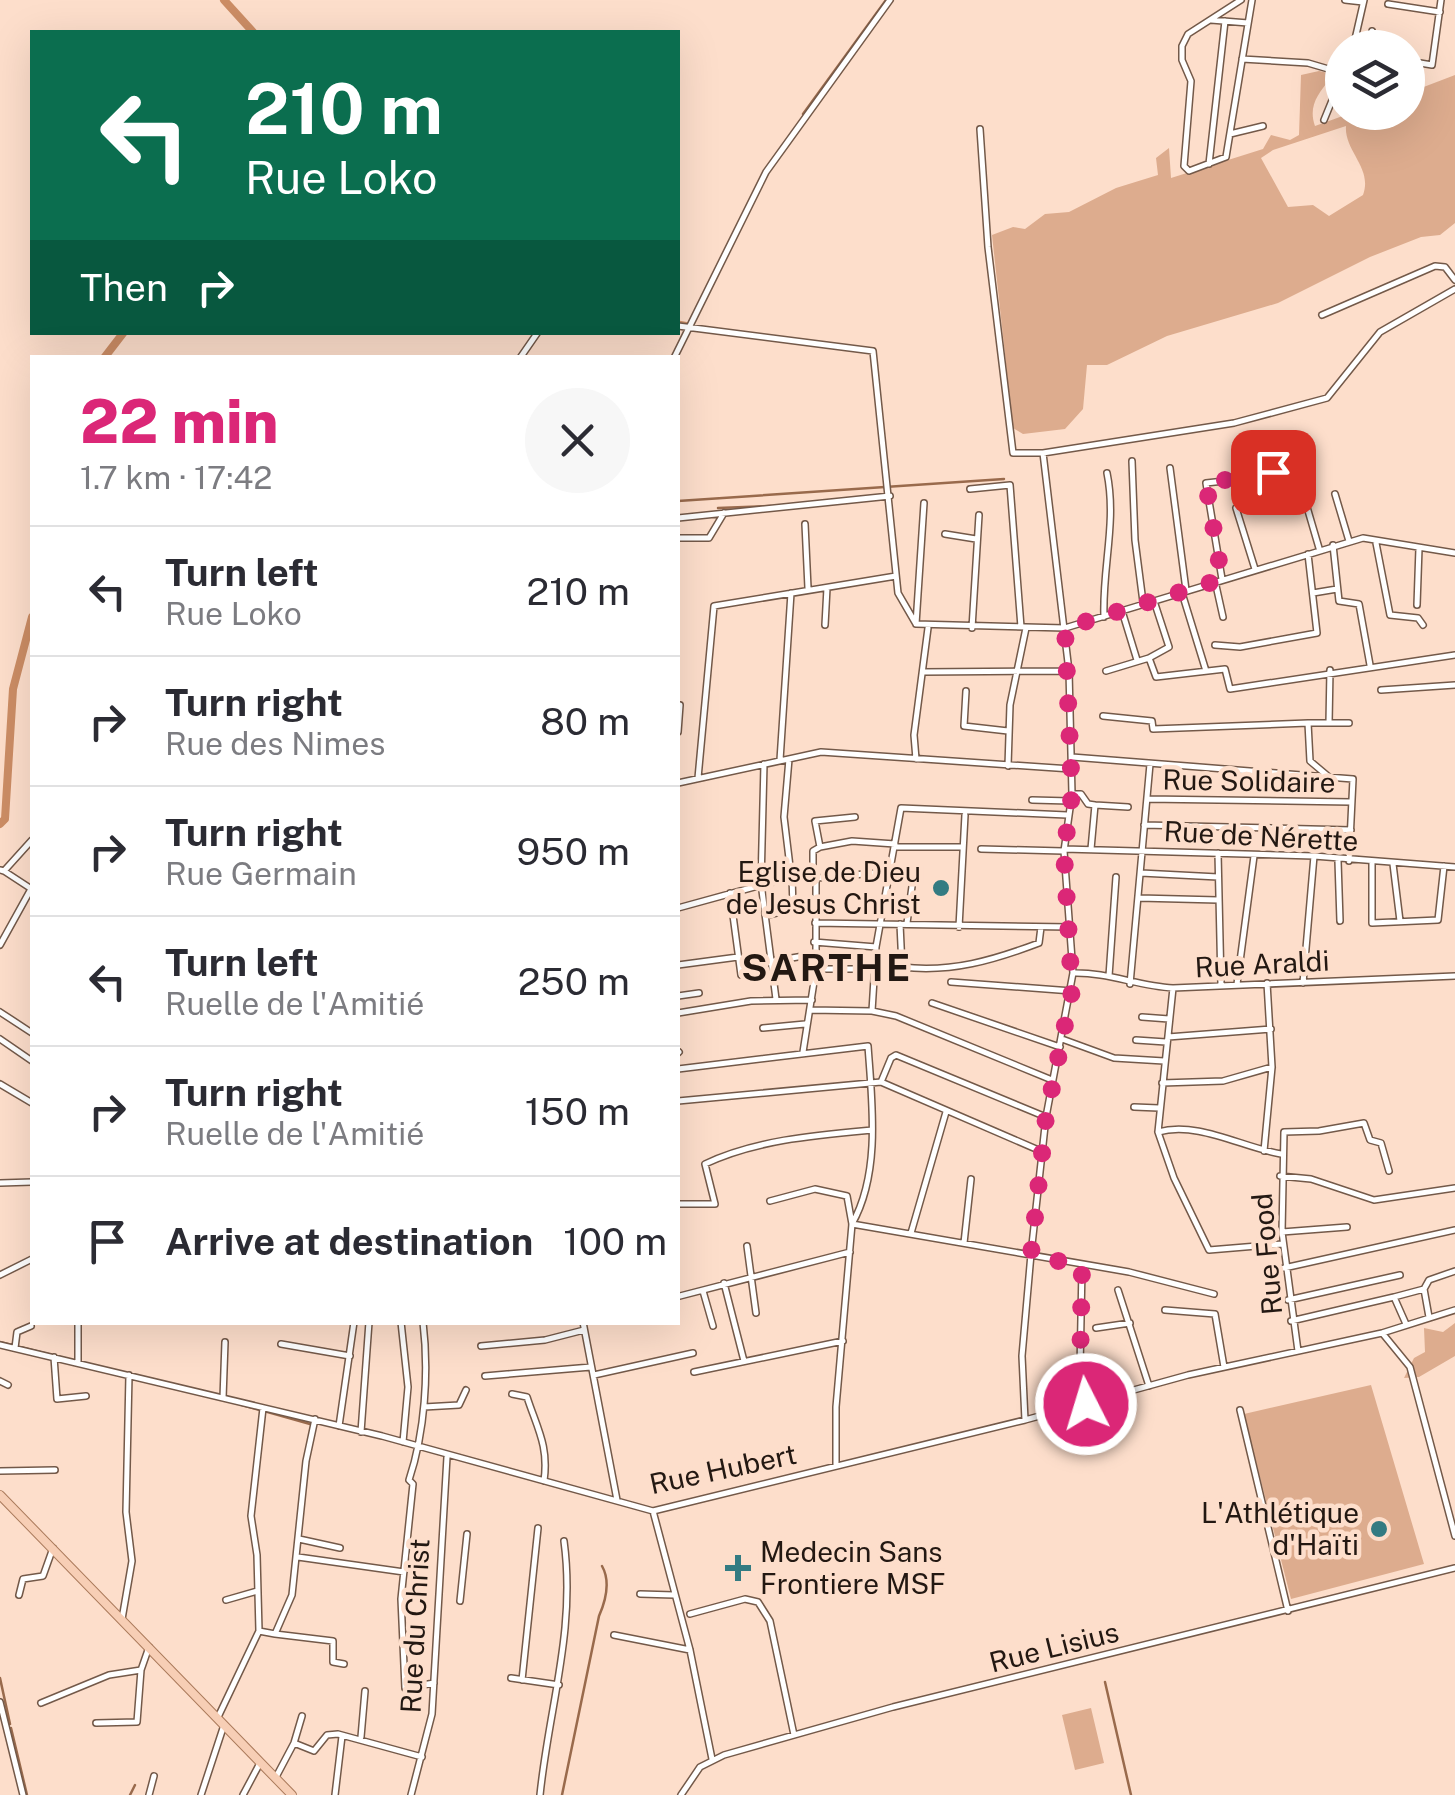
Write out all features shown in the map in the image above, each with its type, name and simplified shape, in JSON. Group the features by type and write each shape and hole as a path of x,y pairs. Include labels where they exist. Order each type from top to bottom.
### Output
{"main road":[{"path":"0,1495 222,1718 292,1795"}],"street":[{"path":"676,355 766,172 890,0"},
{"path":"1241,0 1188,34 1182,60 1191,80 1184,166 1188,171 1226,157 1252,0"},
{"path":"1344,0 1363,1 1357,30"},
{"path":"1425,63 1432,64 1441,0"},
{"path":"1388,4 1440,12"},
{"path":"1209,20 1248,23"},
{"path":"1209,164 1225,21"},
{"path":"1242,60 1308,63 1325,68"},
{"path":"1230,134 1263,126"},
{"path":"980,129 988,246 1012,453 1043,453 1234,423 1327,398 1380,332 1455,289"},
{"path":"1322,315 1434,266 1445,266 1455,280"},
{"path":"680,326 873,351 896,576 904,608 916,624 928,628 1065,628 1349,541 1455,552"},
{"path":"1026,1420 1022,1356 1031,1254 1046,1117 1073,973 1064,850 1072,770 1069,671 1043,453"},
{"path":"1132,461 1143,604"},
{"path":"1170,468 1184,591 1206,671"},
{"path":"1104,617 1102,576 1112,517 1107,473"},
{"path":"1223,617 1206,483 1298,473 1319,548"},
{"path":"970,490 1013,484 1023,628 1008,731 1008,766"},
{"path":"1334,494 1349,541"},
{"path":"680,518 890,495"},
{"path":"1254,570 1236,508 1306,495"},
{"path":"916,624 924,503"},
{"path":"680,538 709,538 724,513"},
{"path":"972,628 980,516"},
{"path":"806,524 808,588"},
{"path":"945,534 978,539"},
{"path":"1376,541 1390,615 1415,617 1423,625"},
{"path":"1333,545 1339,600 1359,604 1370,665"},
{"path":"1417,605 1419,548"},
{"path":"1215,645 1240,647 1317,633 1308,554"},
{"path":"698,778 714,606 896,576"},
{"path":"825,625 827,588"},
{"path":"1314,594 1338,589"},
{"path":"780,760 791,593"},
{"path":"1106,671 1170,648 1154,600"},
{"path":"1122,611 1138,661"},
{"path":"916,759 928,628"},
{"path":"1149,658 1156,677 1225,669 1230,689 1330,670 1455,655"},
{"path":"1330,670 1330,723"},
{"path":"923,672 1069,671"},
{"path":"1381,690 1455,684"},
{"path":"966,691 964,726 1008,731"},
{"path":"1104,716 1152,721 1153,729 1348,723"},
{"path":"1308,724 1314,776"},
{"path":"680,782 821,752 1072,770"},
{"path":"1072,757 1353,779 1349,861"},
{"path":"768,915 793,910 784,817 788,759"},
{"path":"1310,761 1329,777"},
{"path":"764,762 761,883 776,1000"},
{"path":"1130,984 1150,764"},
{"path":"1032,800 1081,794 1088,804 1128,807"},
{"name":"Rue Solidaire","path":"1147,799 1352,802"},
{"path":"1090,849 1095,805"},
{"path":"872,1010 876,948 901,808 965,814 1068,815"},
{"path":"959,927 965,814"},
{"path":"820,847 815,821 855,817"},
{"path":"1144,826 1351,830"},
{"path":"803,1052 816,969 813,851 852,841 962,847"},
{"path":"30,842 2,871 30,888"},
{"name":"Rue de Nérette","path":"980,849 1142,849 1455,866"},
{"path":"1218,853 1218,966 1224,985"},
{"path":"1237,984 1254,856"},
{"path":"1303,982 1314,856"},
{"path":"1338,861 1340,921"},
{"path":"1372,863 1371,922 1438,920 1444,866"},
{"path":"1393,864 1400,922"},
{"path":"680,907 791,875 888,872"},
{"path":"1140,873 1218,876"},
{"path":"1109,976 1116,877"},
{"path":"902,967 903,924 913,880"},
{"path":"730,892 743,976 774,974"},
{"path":"0,944 30,893"},
{"path":"1139,898 1218,900"},
{"path":"0,922 11,928"},
{"path":"815,923 1070,927"},
{"path":"890,968 958,968 1039,944 1041,927"},
{"path":"814,942 876,948"},
{"path":"774,961 814,954"},
{"path":"680,964 738,957"},
{"path":"816,969 874,969"},
{"name":"Rue Araldi","path":"1073,973 1173,988 1455,976"},
{"path":"951,982 1072,991"},
{"path":"1264,1151 1272,1068 1267,983"},
{"path":"1173,988 1158,1132 1174,1178 1209,1250 1283,1244"},
{"path":"680,996 699,993"},
{"path":"680,1013 776,1000 812,1000"},
{"path":"932,1003 1114,1058 1164,1061"},
{"path":"810,1010 872,1010 903,1018 1052,1080"},
{"path":"0,1012 30,1032"},
{"path":"1142,1017 1169,1019"},
{"path":"764,1028 806,1024"},
{"path":"1136,1040 1272,1029"},
{"path":"0,1039 30,1060"},
{"path":"680,1069 865,1044 872,1130 862,1206 852,1224"},
{"path":"881,1082 896,1055 1046,1117"},
{"path":"1161,1083 1222,1081 1272,1068"},
{"path":"680,1100 881,1082 1043,1152"},
{"path":"0,1084 30,1102"},
{"path":"1134,1106 1159,1108"},
{"path":"910,1234 946,1112"},
{"path":"1158,1132 1195,1129 1281,1154 1284,1132 1320,1131 1364,1123 1370,1140 1381,1144 1389,1171"},
{"path":"680,1204 715,1204 705,1164 714,1160 769,1144 872,1130"},
{"name":"Rue Food","path":"1281,1154 1284,1268 1298,1350"},
{"path":"1280,1176 1311,1178 1374,1200 1455,1188"},
{"path":"964,1243 971,1180"},
{"path":"0,1183 30,1182"},
{"path":"770,1201 815,1189 847,1196 852,1224 836,1407 836,1465"},
{"path":"852,1224 1031,1254 1082,1267 1129,1272 1214,1294"},
{"path":"1282,1232 1348,1227"},
{"path":"1284,1268 1455,1230"},
{"path":"747,1246 756,1313"},
{"path":"680,1296 850,1252"},
{"path":"0,1275 30,1260"},
{"path":"1082,1267 1080,1369 1086,1404"},
{"path":"1428,1317 1424,1289 1428,1280 1455,1271"},
{"path":"1288,1300 1400,1275"},
{"path":"724,1284 744,1361"},
{"path":"1291,1321 1424,1289"},
{"path":"1118,1290 1149,1386"},
{"path":"704,1292 713,1326"},
{"path":"1394,1297 1406,1324"},
{"path":"1165,1310 1215,1314 1224,1367"},
{"name":"Rue Hubert","path":"0,1344 403,1442 653,1511 1224,1367 1382,1333 1455,1310"},
{"path":"1096,1328 1130,1324"},
{"path":"78,1325 78,1363"},
{"path":"339,1426 354,1325"},
{"path":"361,1432 369,1325"},
{"path":"401,1325 408,1387 403,1442"},
{"path":"423,1325 424,1406 416,1446 404,1572 402,1684 405,1688 434,1683"},
{"path":"15,1348 18,1332 31,1326"},
{"path":"482,1346 583,1326 617,1500"},
{"path":"1382,1333 1410,1367 1455,1536"},
{"path":"694,1372 843,1341"},
{"path":"223,1398 225,1342"},
{"path":"281,1344 350,1356"},
{"path":"594,1375 693,1353"},
{"path":"54,1358 57,1399 86,1396"},
{"path":"485,1376 591,1366"},
{"path":"122,1619 132,1561 126,1512 129,1376"},
{"path":"0,1381 8,1385"},
{"path":"424,1406 458,1405 466,1390"},
{"path":"512,1394 527,1397 539,1420 546,1444 544,1482"},
{"path":"201,1795 222,1718 259,1632 258,1555 251,1516 262,1408"},
{"path":"1240,1410 1288,1611"},
{"path":"275,1634 292,1596 306,1460 315,1420"},
{"name":"Rue du Christ","path":"411,1795 434,1683 447,1457"},
{"path":"0,1471 54,1470"},
{"path":"653,1511 690,1650 711,1753 680,1795"},
{"path":"522,1680 538,1528"},
{"path":"460,1601 466,1534"},
{"path":"299,1539 340,1548"},
{"path":"540,1795 559,1685 571,1574 564,1540"},
{"path":"19,1595 24,1578 44,1576 53,1548"},
{"path":"297,1557 404,1572"},
{"name":"Rue Lisius","path":"711,1753 1455,1568"},
{"path":"226,1600 257,1591"},
{"path":"640,1594 674,1595"},
{"path":"690,1614 745,1599 758,1602 770,1621 794,1735"},
{"path":"259,1632 332,1641 333,1662 344,1664"},
{"path":"614,1636 690,1650"},
{"path":"96,1722 137,1722 142,1658 149,1647"},
{"path":"40,1703 108,1675 141,1669"},
{"path":"511,1678 559,1685"},
{"path":"361,1738 365,1690"},
{"path":"0,1702 23,1795"},
{"path":"276,1777 294,1743 302,1716"},
{"path":"294,1743 314,1750 327,1735 342,1736 422,1756"},
{"path":"335,1795 342,1736"},
{"path":"244,1795 261,1761"},
{"path":"150,1795 154,1776"}],"shaded area":[{"path":"1325,72 1325,86 1314,106 1313,119 1315,126 1325,122 1325,130 1334,130 1273,150 1261,158 1288,207 1313,205 1329,216 1363,195 1364,176 1346,130 1425,130 1425,86 1455,75 1455,223 1440,235 1421,237 1370,257 1278,303 1167,336 1107,365 1087,365 1083,409 1065,429 1023,434 1013,428 992,235 1013,227 1025,229 1045,214 1069,212 1116,188 1158,175 1156,158 1169,148 1171,178 1263,149 1271,135 1290,140 1299,135 1301,75"},
{"path":"1455,1323 1455,1356 1419,1377 1404,1378 1414,1358 1425,1352 1424,1328 1443,1332"},
{"path":"1371,1385 1424,1564 1291,1599 1244,1414"},
{"path":"1091,1708 1104,1763 1075,1770 1062,1715"}],"waterway":[{"path":"224,0 251,30"},
{"path":"803,114 886,0"},
{"path":"680,323 689,325"},
{"path":"106,355 122,335"},
{"path":"680,501 1004,479"},
{"path":"718,508 771,506"},
{"path":"0,824 5,819 13,689 30,625"},
{"path":"0,1342 64,1358"},
{"path":"242,1405 260,1410"},
{"path":"264,1411 310,1424"},
{"path":"562,1795 605,1597 607,1585 602,1566"},
{"path":"0,1678 10,1724"},
{"path":"1105,1682 1131,1795"},
{"path":"11,1728 27,1795"},
{"path":"130,1795 135,1785"}],"place":[{"name":"Eglise de Dieu de Jesus Christ","path":"941,888"},
{"name":"L'Athlétique d'Haïti","path":"1379,1529"},
{"name":"Medecin Sans Frontiere MSF","path":"738,1568"}],"district":[{"name":"SARTHE","path":"827,968"}],"route":[{"path":"1086,1404 1080,1369 1082,1267 1031,1254 1046,1117 1069,1014 1073,973 1064,852 1072,794 1065,628 1222,579 1206,483 1273,472"}]}
